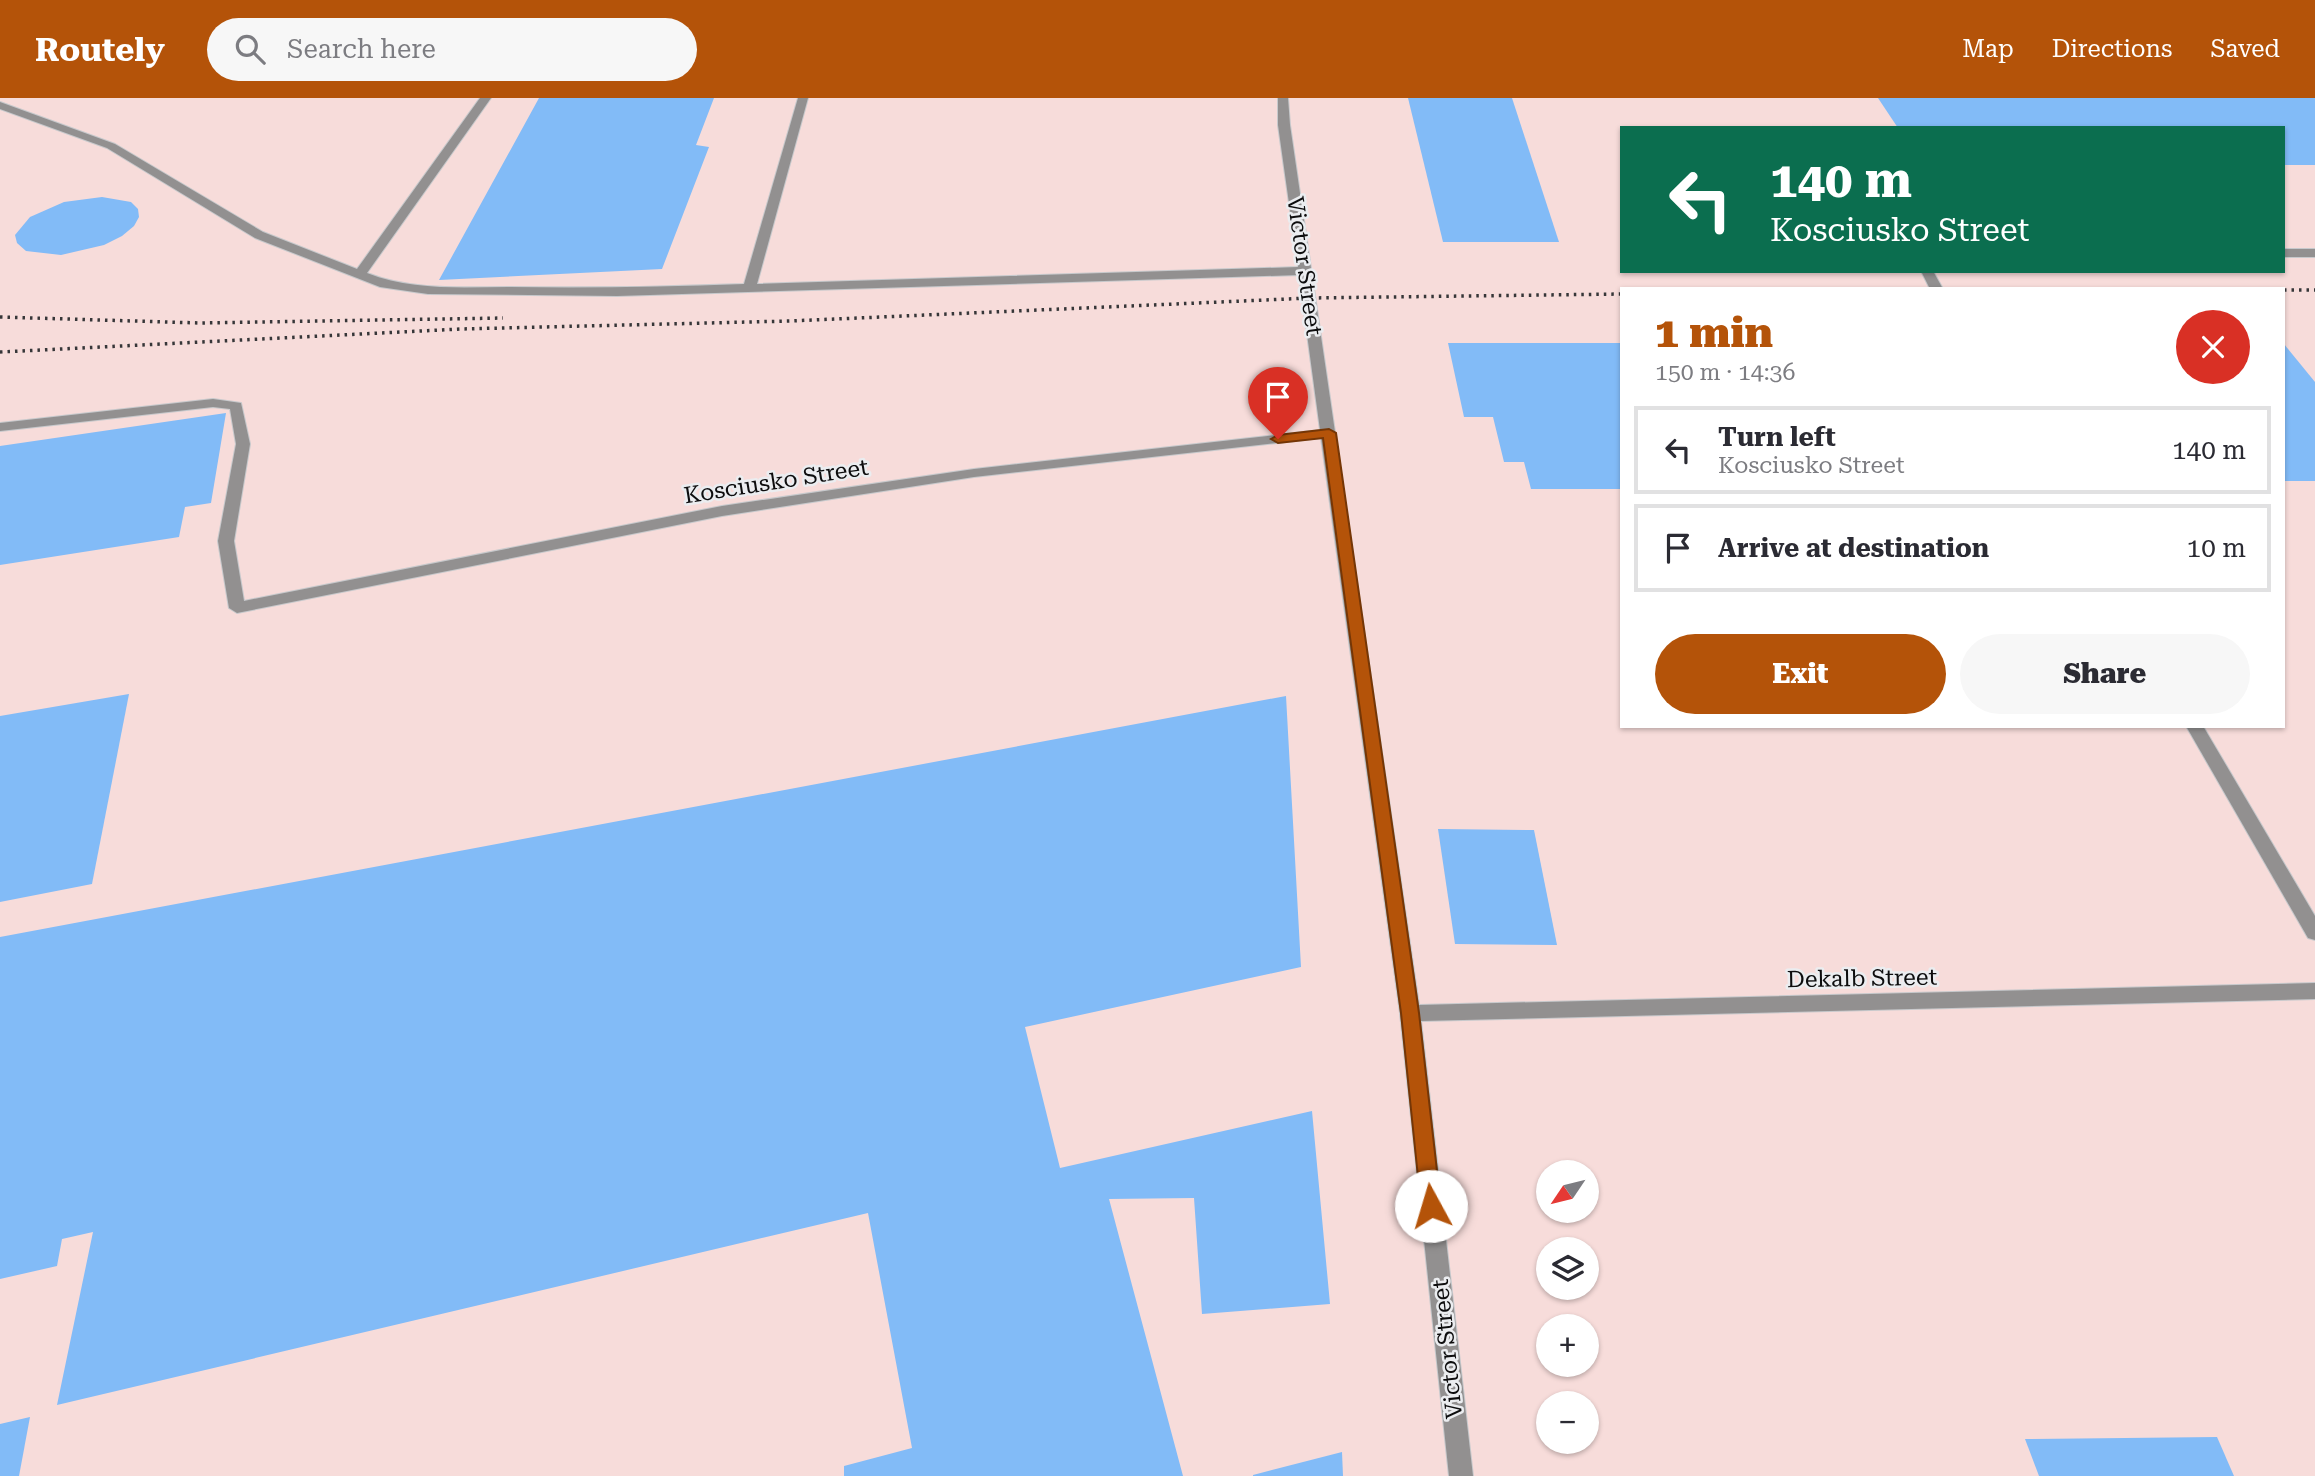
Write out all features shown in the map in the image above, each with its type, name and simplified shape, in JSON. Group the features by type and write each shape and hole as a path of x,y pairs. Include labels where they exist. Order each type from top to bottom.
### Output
{"street":[{"path":"360,274 486,98"},
{"path":"750,288 803,98"},
{"name":"Victor Street","path":"1283,98 1284,125 1410,1013 1460,1465"},
{"path":"0,105 111,146 259,235 384,284 428,290 617,292 1306,271"},
{"path":"2285,253 2315,253"},
{"name":"Kosciusko Street","path":"0,427 213,403 236,406 243,444 226,541 237,608 722,511 974,473 1329,433"},
{"path":"2195,728 2315,933"},
{"name":"Dekalb Street","path":"1410,1013 2315,991"}],"shaded area":[{"path":"0,98 2315,98 2315,1476 0,1476"}],"building":[{"path":"539,98 714,98 696,145 709,147 662,269 439,280"},
{"path":"1408,98 1512,98 1559,242 1443,242"},
{"path":"1878,98 2315,98 2315,165 2285,165 2285,126 1897,126"},
{"path":"102,197 131,202 138,209 139,217 134,226 122,236 104,245 61,255 26,251 17,243 15,235 30,217 64,202"},
{"path":"1448,343 1620,343 1620,489 1531,489 1524,462 1504,462 1493,417 1464,417"},
{"path":"2285,345 2315,382 2315,481 2285,481"},
{"path":"226,413 211,503 185,507 179,537 0,565 0,446"},
{"path":"129,694 92,884 0,902 0,716"},
{"path":"1286,696 1301,967 1025,1027 1060,1168 1312,1111 1330,1304 1202,1314 1194,1198 1109,1199 1183,1476 844,1476 844,1466 912,1448 868,1213 57,1405 93,1232 62,1239 57,1266 0,1279 0,937"},
{"path":"1438,829 1534,830 1557,945 1455,944"},
{"path":"30,1417 19,1476 0,1476 0,1424"},
{"path":"2217,1437 2234,1476 2039,1476 2025,1439"},
{"path":"1342,1452 1343,1476 1253,1476 1253,1475"}],"railway":[{"path":"2285,290 2315,290"},
{"path":"0,352 461,329 790,321 1310,298 1620,294"},
{"path":"0,317 200,323 503,318"}],"route":[{"path":"1278,439 1329,433 1410,1013 1431,1206"}]}
